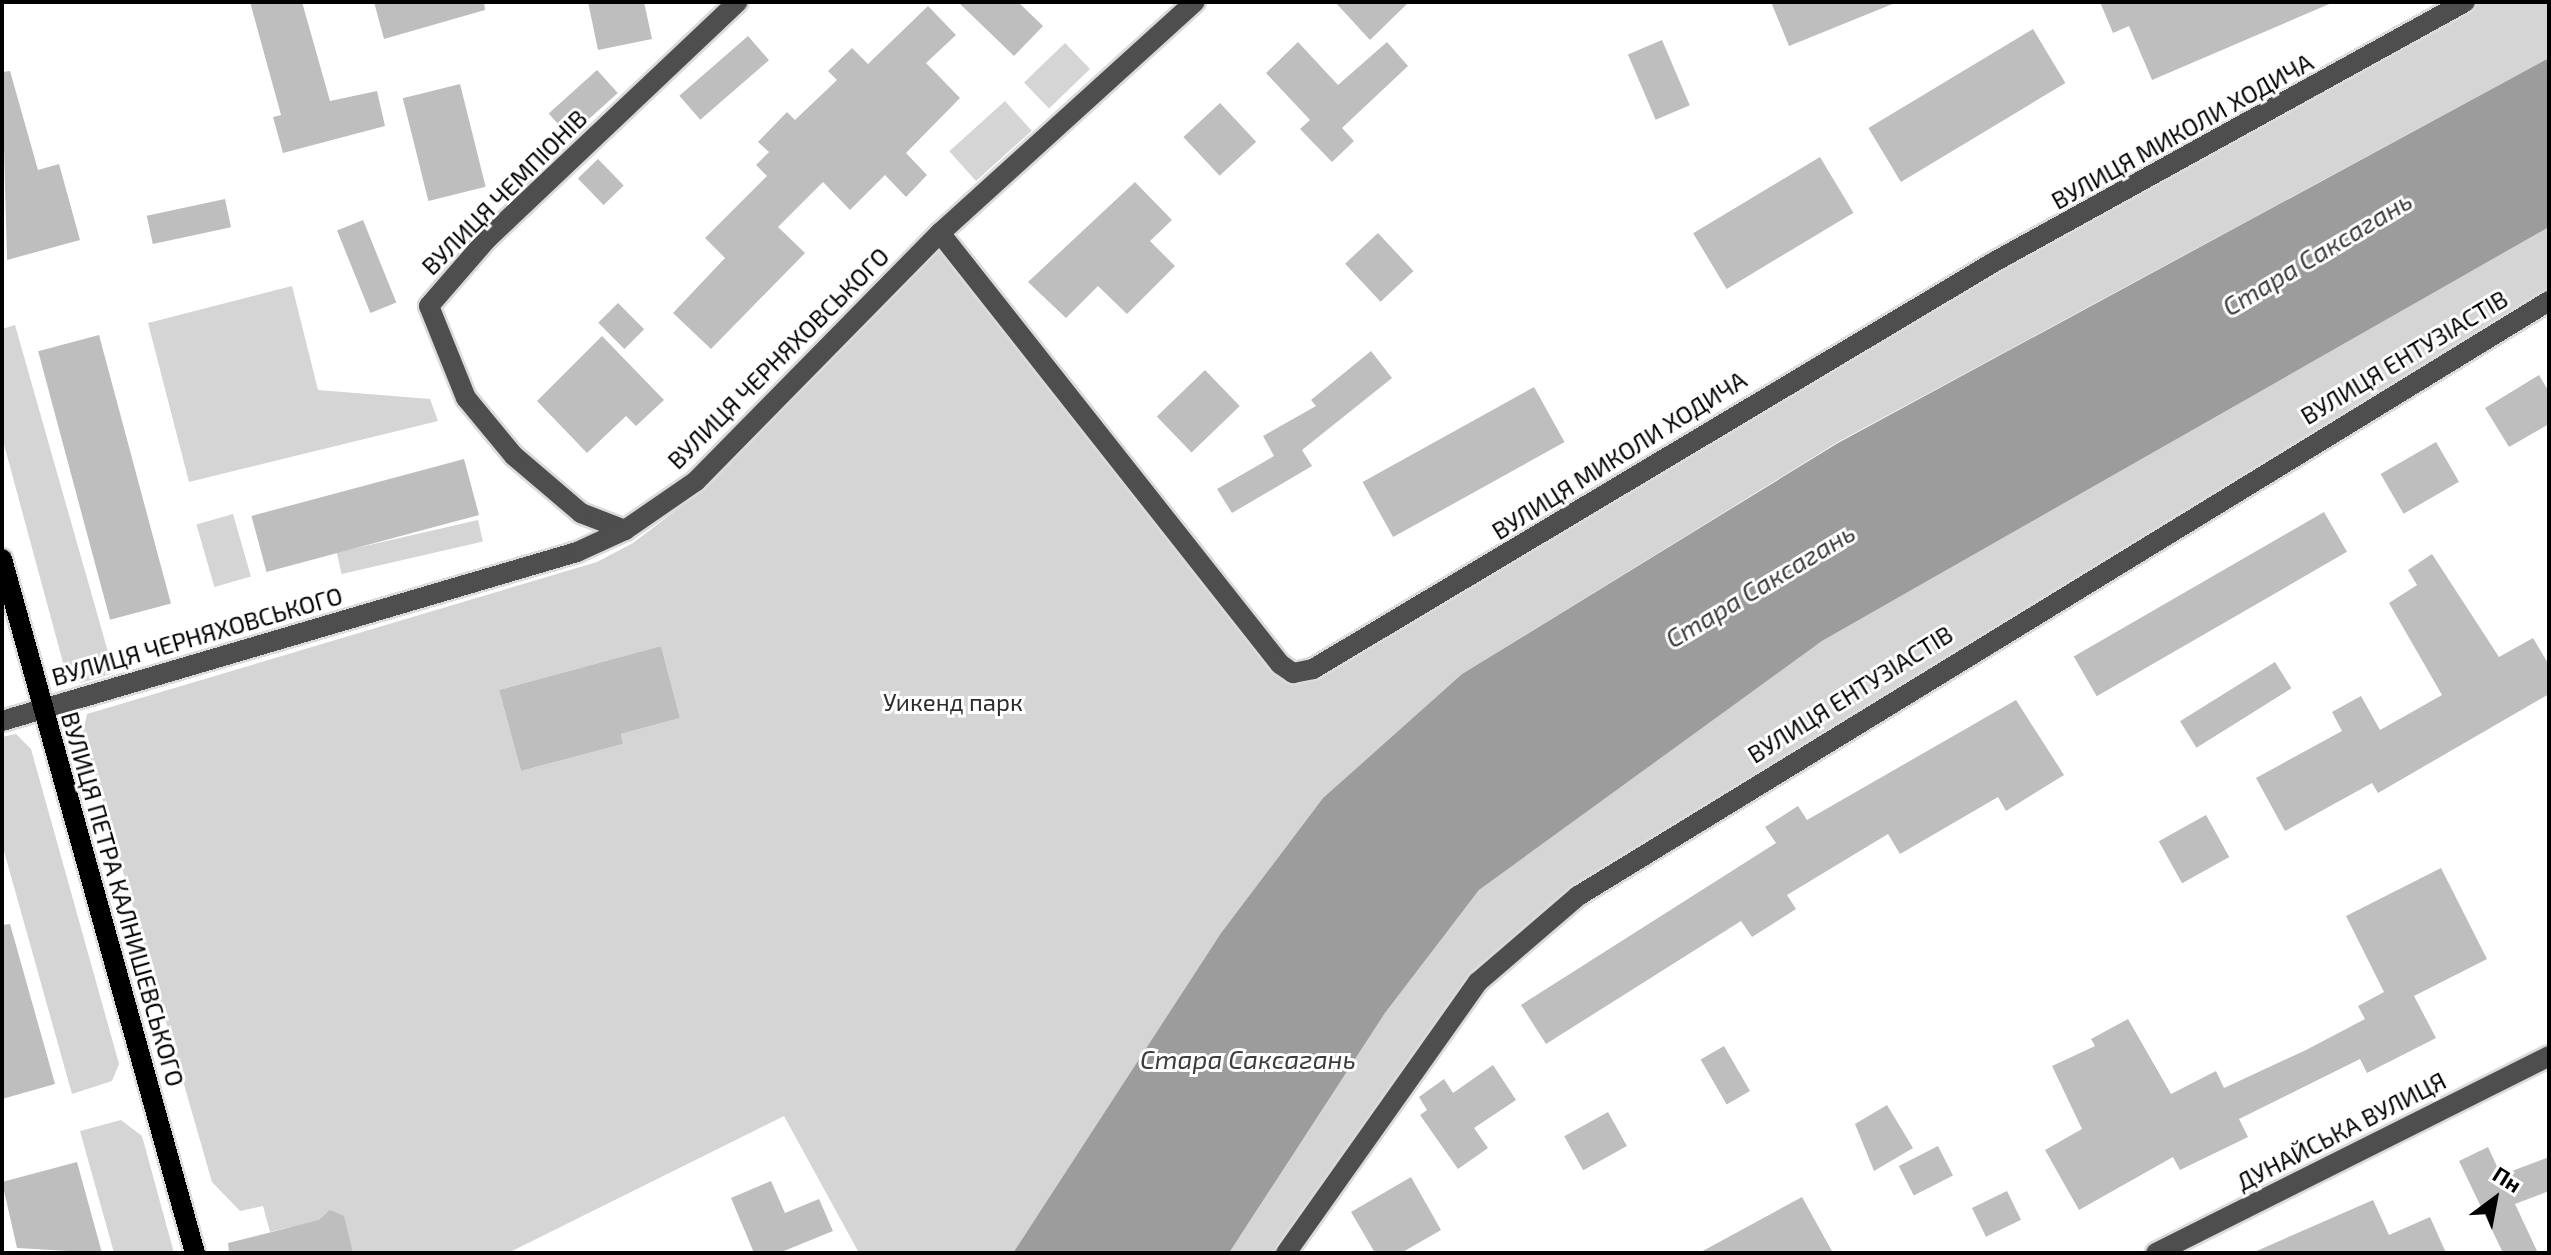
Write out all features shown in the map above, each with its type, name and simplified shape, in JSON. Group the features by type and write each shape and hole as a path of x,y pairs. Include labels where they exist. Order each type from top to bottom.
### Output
{"main road":[{"name":"ВУЛИЦЯ ПЕТРА КАЛНИШЕВСЬКОГО","path":"2,559 195,1253"}],"street":[{"name":"ВУЛИЦЯ ЧЕМПІОНІВ","path":"625,530 581,513 514,456 466,398 429,306 487,239 738,2"},
{"name":"ВУЛИЦЯ ЧЕРНЯХОВСЬКОГО","path":"2,721 577,552 625,530 696,481 940,233 1195,2"},
{"name":"ВУЛИЦЯ МИКОЛИ ХОДИЧА","path":"940,233 1293,673 1367,643 1994,262 2465,2"},
{"name":"ВУЛИЦЯ ЕНТУЗІАСТІВ","path":"1286,1253 1478,982 1578,896 2549,301"},
{"name":"ДУНАЙСЬКА ВУЛИЦЯ","path":"2156,1253 2549,1056"}],"green space":[{"name":"Уикенд парк","path":"2465,2 2549,2 2549,58 1838,442 1462,674 1323,798 1221,933 1013,1253 859,1253 784,1116 508,1253 298,1253 291,1227 270,1232 263,1206 240,1211 212,1182 83,732 87,714 597,562 633,543 708,486 940,247 1293,673","holes":["661,646 680,718 621,734 623,744 521,771 499,690"]},
{"path":"1065,43 1090,69 1049,108 1024,83"},
{"path":"1005,101 1032,131 976,181 949,151"},
{"path":"2549,227 2549,301 1578,896 1478,982 1286,1253 1229,1253 1385,1013 1479,890 1822,641"},
{"path":"292,286 318,390 430,399 438,421 189,482 148,323"},
{"path":"15,325 114,673 81,683 65,670 2,437 2,329"},
{"path":"233,514 251,576 214,587 196,524"},
{"path":"478,520 483,541 342,574 337,553"},
{"path":"16,734 31,749 119,1064 112,1081 72,1094 2,844 2,737"},
{"path":"121,1120 142,1136 174,1253 114,1253 80,1131"}],"water":[{"name":"Стара Саксагань","path":"2549,58 2549,227 1822,641 1479,890 1385,1013 1229,1253 1013,1253 1221,933 1323,798 1462,674 1838,443"}],"building":[{"path":"250,2 302,2 330,101 377,91 385,126 283,153 273,117 281,115"},
{"path":"374,2 484,2 485,10 384,39"},
{"path":"588,2 644,2 652,39 598,50"},
{"path":"958,2 1018,2 1043,26 1014,56"},
{"path":"1335,2 1409,2 1370,40"},
{"path":"1771,2 1895,2 1895,3 1789,46"},
{"path":"2100,2 2334,2 2152,80 2129,26 2113,33"},
{"path":"928,6 956,35 926,63 960,98 906,153 927,175 906,197 885,175 850,210 823,182 778,227 805,253 711,349 673,313 725,258 705,238 767,176 756,165 769,152 758,142 787,112 795,120 837,80 828,71 852,48 868,64"},
{"path":"2033,29 2065,83 1901,182 1868,128"},
{"path":"748,36 769,60 700,120 679,96"},
{"path":"1662,40 1690,105 1656,120 1628,54"},
{"path":"1298,42 1338,85 1387,42 1408,66 1342,128 1354,141 1332,162 1300,129 1310,120 1266,73"},
{"path":"597,70 618,93 569,137 549,113"},
{"path":"10,71 38,170 59,164 80,240 7,260 2,72"},
{"path":"460,84 486,187 428,201 403,98"},
{"path":"1220,103 1256,142 1220,176 1183,137"},
{"path":"1820,157 1853,213 1727,289 1693,233"},
{"path":"598,159 624,186 604,205 578,178"},
{"path":"1135,182 1172,220 1150,241 1175,266 1127,314 1098,286 1066,318 1028,282"},
{"path":"225,199 231,227 153,244 147,216"},
{"path":"363,220 396,303 370,313 337,230"},
{"path":"1378,233 1413,271 1381,302 1345,264"},
{"path":"618,303 644,329 624,349 598,323"},
{"path":"99,335 171,604 110,620 38,351"},
{"path":"602,336 664,400 636,426 626,416 587,453 537,401"},
{"path":"1371,351 1392,378 1302,450 1312,466 1232,513 1217,489 1274,456 1263,436 1316,406 1311,400"},
{"path":"1205,370 1240,406 1192,453 1157,417"},
{"path":"2539,375 2549,392 2549,424 2509,447 2485,408"},
{"path":"1534,387 1565,442 1393,537 1363,482"},
{"path":"2436,442 2459,482 2404,514 2381,474"},
{"path":"464,459 479,515 267,572 251,516"},
{"path":"2324,512 2347,552 2097,696 2074,657"},
{"path":"2432,554 2499,657 2533,638 2549,665 2549,694 2378,793 2372,783 2285,831 2256,778 2342,731 2332,712 2361,696 2380,730 2442,695 2389,603 2417,585 2408,570"},
{"path":"661,646 680,718 621,734 623,744 521,771 499,690"},
{"path":"2275,662 2291,688 2196,748 2180,721"},
{"path":"2016,700 2064,775 2006,811 1998,797 1900,854 1888,834 1787,895 1796,909 1752,937 1741,921 1546,1044 1521,1005 1776,843 1765,827 1798,806 1807,820"},
{"path":"2206,815 2229,857 2182,883 2159,841"},
{"path":"2441,868 2487,959 2414,996 2436,1038 2367,1073 2360,1059 2239,1119 2248,1137 2180,1170 2173,1157 2079,1210 2045,1150 2082,1129 2052,1066 2095,1046 2091,1039 2128,1019 2171,1094 2216,1071 2224,1088 2306,1050 2365,1019 2358,1006 2384,992 2346,916"},
{"path":"10,924 55,1084 2,1099 2,925"},
{"path":"1724,1046 1750,1091 1727,1105 1701,1060"},
{"path":"1493,1065 1516,1100 1474,1128 1488,1148 1458,1169 1420,1115 1427,1110 1419,1097 1444,1079 1453,1093"},
{"path":"1887,1105 1913,1148 1874,1171 1855,1124"},
{"path":"1608,1112 1627,1146 1583,1170 1564,1136"},
{"path":"1938,1146 1953,1175 1914,1195 1899,1166"},
{"path":"2488,1147 2501,1175 2549,1157 2549,1191 2515,1204 2538,1253 2503,1253 2459,1161"},
{"path":"77,1162 102,1253 17,1248 2,1182"},
{"path":"1411,1177 1441,1230 1401,1253 1375,1253 1351,1212"},
{"path":"771,1181 785,1213 819,1199 833,1231 779,1253 754,1253 731,1198"},
{"path":"2007,1191 2021,1220 1986,1237 1972,1208"},
{"path":"1802,1197 1833,1253 1699,1253"},
{"path":"2373,1200 2389,1235 2430,1217 2446,1253 2252,1253"},
{"path":"330,1210 344,1216 353,1253 229,1253 228,1243 319,1220"}]}
